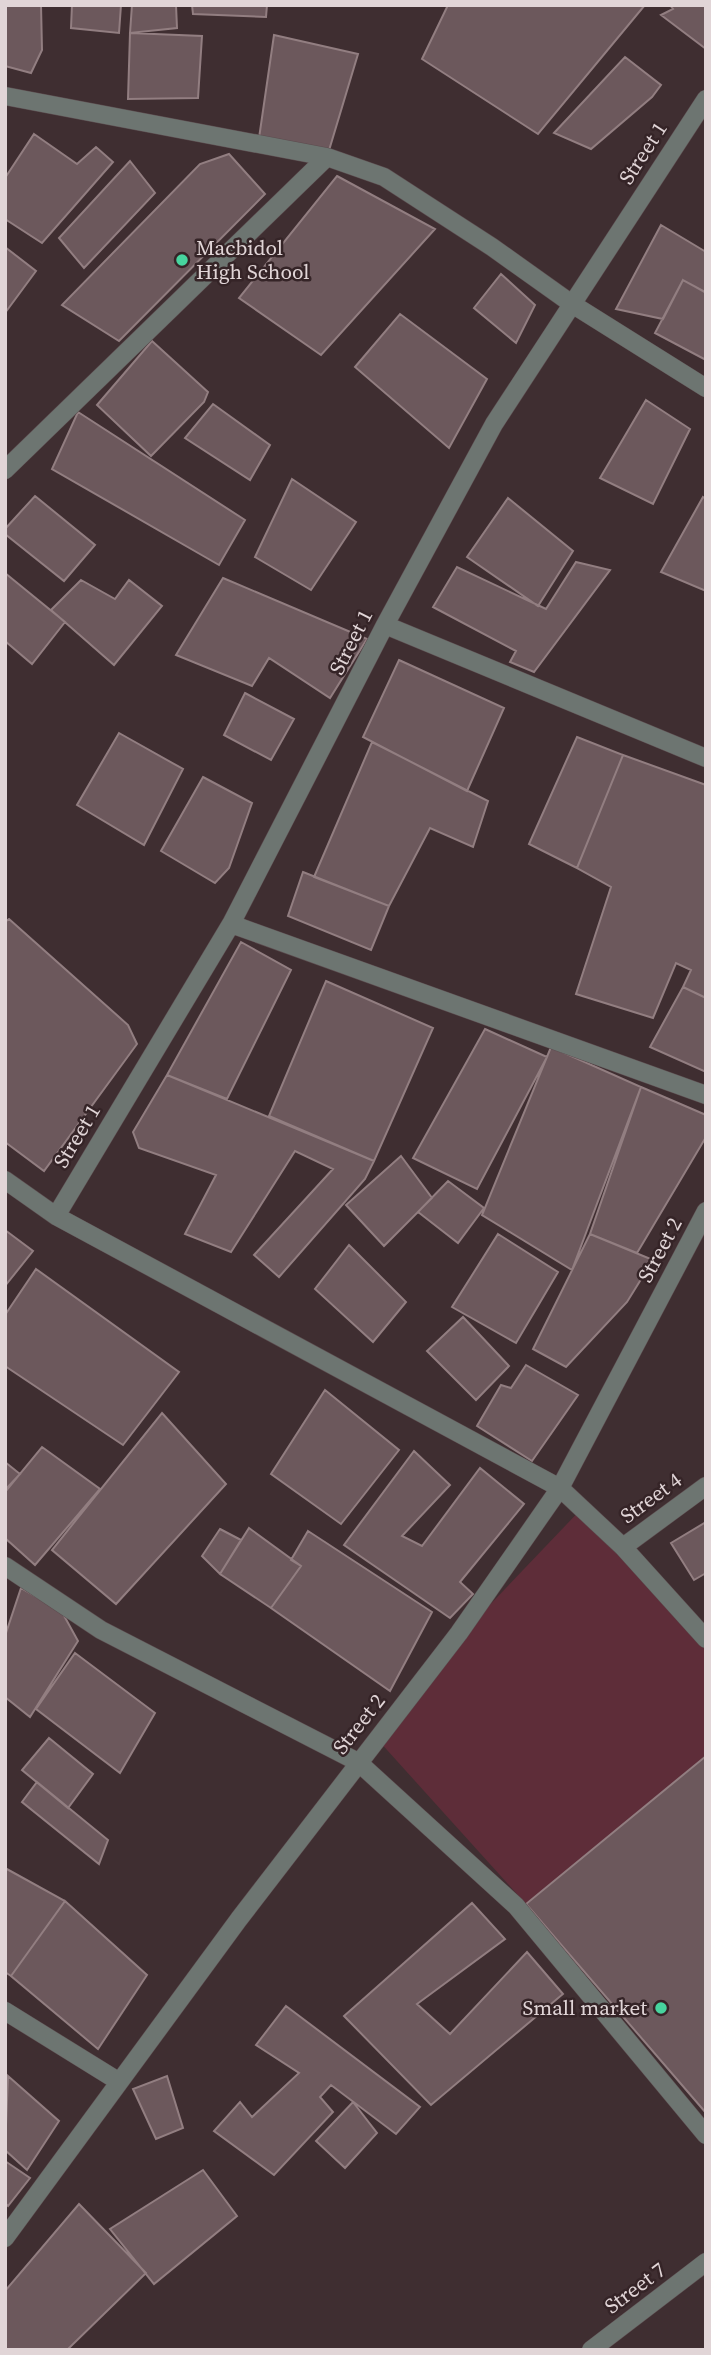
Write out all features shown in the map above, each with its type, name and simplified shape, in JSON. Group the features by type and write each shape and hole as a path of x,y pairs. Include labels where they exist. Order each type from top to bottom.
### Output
{"street":[{"path":"5,96 327,158 384,177 492,247 572,304 706,388"},
{"name":"Street 1","path":"56,1216 231,924 385,625 494,424 706,99"},
{"path":"5,470 327,158"},
{"path":"385,625 706,758"},
{"path":"231,924 706,1095"},
{"path":"5,1180 56,1216 560,1488 623,1547 706,1639"},
{"name":"Street 2","path":"5,2238 118,2081 358,1762 459,1633 560,1488 706,1211"},
{"name":"Street 4","path":"623,1547 706,1486"},
{"path":"5,1566 101,1630 358,1762 516,1906 706,2135"},
{"path":"5,2011 118,2081"},
{"name":"Street 7","path":"591,2350 706,2262"}],"shaded area":[{"path":"586,1504 706,1641 706,1756 526,1904 378,1740 465,1631"}],"building":[{"path":"5,5 41,5 42,50 31,73 5,66"},
{"path":"72,5 121,5 119,33 71,28"},
{"path":"132,5 176,5 177,28 130,33"},
{"path":"192,5 267,5 266,17 193,14"},
{"path":"448,5 645,5 538,134 422,59"},
{"path":"670,5 706,5 706,49 661,15 673,9"},
{"path":"130,33 202,36 198,98 128,99"},
{"path":"274,35 358,54 327,157 258,145"},
{"path":"625,57 661,85 652,97 591,149 554,133"},
{"path":"34,134 77,164 96,147 113,162 42,243 5,219 5,178"},
{"path":"229,154 265,194 119,341 62,305 200,164"},
{"path":"130,161 155,193 84,268 59,238"},
{"path":"337,176 435,229 321,355 239,298"},
{"path":"661,225 706,252 705,292 683,280 663,319 616,309"},
{"path":"5,247 36,271 5,313"},
{"path":"501,274 535,305 516,343 474,308"},
{"path":"683,280 706,293 706,360 655,333"},
{"path":"400,314 487,379 449,448 355,367"},
{"path":"152,341 208,392 204,402 151,456 97,405"},
{"path":"646,400 690,429 653,504 600,478"},
{"path":"213,404 270,445 250,480 185,438"},
{"path":"78,412 245,520 219,565 52,469"},
{"path":"292,479 356,522 311,590 255,557"},
{"path":"35,496 95,545 64,581 5,534 5,529"},
{"path":"703,497 706,499 706,591 661,572"},
{"path":"508,498 573,551 538,606 467,557"},
{"path":"576,562 610,570 534,672 510,662 516,651 433,607 457,567 546,609"},
{"path":"5,573 65,622 32,664 5,641"},
{"path":"223,578 367,639 330,698 269,658 252,686 176,655"},
{"path":"81,580 115,599 129,580 162,606 114,665 51,610"},
{"path":"399,660 504,708 467,791 363,737"},
{"path":"245,693 294,719 271,760 224,735"},
{"path":"119,733 183,769 144,845 77,805"},
{"path":"577,737 623,755 577,868 529,844"},
{"path":"372,742 488,801 473,847 430,828 389,906 314,877"},
{"path":"623,755 706,785 706,998 683,987 691,970 676,963 653,1018 576,994 611,887 577,868"},
{"path":"203,777 252,803 229,868 215,883 161,851"},
{"path":"303,872 389,906 371,950 288,916"},
{"path":"9,919 128,1025 137,1044 44,1171 5,1142 5,922"},
{"path":"241,942 291,970 227,1099 167,1075"},
{"path":"326,981 433,1028 374,1161 269,1116"},
{"path":"683,987 706,998 706,1072 650,1047"},
{"path":"485,1029 547,1057 477,1189 413,1158"},
{"path":"551,1047 641,1087 572,1270 482,1215"},
{"path":"167,1075 374,1161 365,1179 279,1277 254,1255 333,1169 295,1151 231,1252 185,1234 216,1175 139,1148 133,1132"},
{"path":"641,1087 706,1115 706,1137 637,1253 590,1234"},
{"path":"401,1156 432,1198 384,1246 346,1205"},
{"path":"448,1181 484,1208 458,1243 418,1212"},
{"path":"5,1230 33,1251 5,1286"},
{"path":"498,1234 558,1272 516,1343 452,1307"},
{"path":"590,1234 653,1260 627,1302 566,1367 533,1349"},
{"path":"349,1245 406,1302 373,1342 315,1289"},
{"path":"36,1269 179,1372 123,1445 5,1366 5,1315"},
{"path":"463,1317 509,1366 476,1400 427,1351"},
{"path":"526,1365 578,1395 532,1461 477,1426 501,1385 511,1388"},
{"path":"325,1390 399,1450 341,1524 271,1474"},
{"path":"162,1413 226,1484 116,1604 52,1550"},
{"path":"42,1447 100,1489 35,1565 5,1538 5,1492"},
{"path":"414,1451 450,1485 402,1536 422,1546 480,1468 524,1504 460,1582 473,1594 450,1618 344,1545"},
{"path":"5,1462 20,1474 5,1490"},
{"path":"706,1522 706,1573 694,1580 671,1543"},
{"path":"249,1528 301,1566 271,1608 220,1574"},
{"path":"220,1529 241,1540 220,1574 202,1556"},
{"path":"308,1531 432,1612 390,1691 271,1608 301,1566 291,1560"},
{"path":"21,1588 62,1612 78,1641 30,1717 5,1697 5,1636"},
{"path":"75,1653 155,1713 120,1773 36,1709"},
{"path":"49,1738 93,1774 68,1808 22,1770"},
{"name":"Small market","path":"706,1756 706,2113 526,1904"},
{"path":"37,1782 108,1840 99,1864 22,1802"},
{"path":"5,1868 65,1901 11,1976 5,1972"},
{"path":"65,1901 147,1975 98,2049 11,1976"},
{"path":"472,1903 505,1939 417,2004 450,2034 527,1952 563,1994 431,2105 344,2016"},
{"path":"286,2006 420,2107 396,2134 331,2085 320,2097 333,2112 274,2175 214,2131 240,2102 252,2117 299,2073 256,2045"},
{"path":"8,2076 59,2121 27,2170 5,2150"},
{"path":"167,2076 183,2128 156,2139 133,2089"},
{"path":"353,2102 377,2133 345,2168 316,2141"},
{"path":"5,2161 30,2178 8,2206 5,2203"},
{"path":"203,2170 237,2216 154,2284 110,2229"},
{"path":"79,2204 146,2273 67,2350 5,2350 5,2291"}],"place":[{"name":"Macbidol High School","path":"182,260"},
{"name":"Small market","path":"661,2008"}]}
